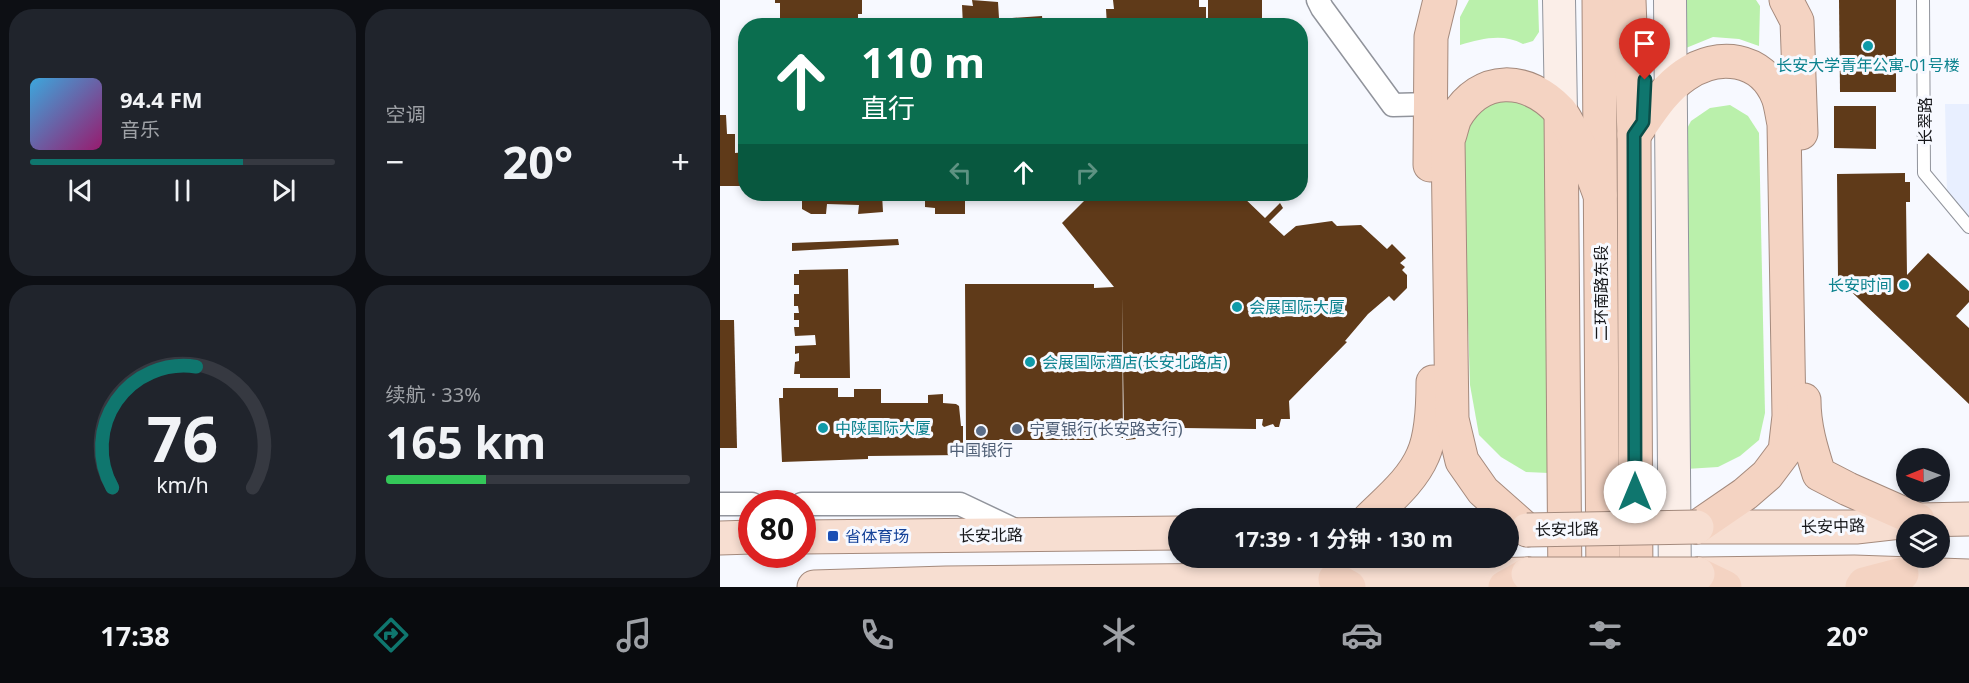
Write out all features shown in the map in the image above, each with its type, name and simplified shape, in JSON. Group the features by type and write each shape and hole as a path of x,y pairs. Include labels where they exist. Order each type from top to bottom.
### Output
{"highway":[{"path":"1380,508 1407,480 1424,455 1432,420 1431,38 1440,0"},
{"name":"二环南路东段","path":"1599,0 1603,587"},
{"name":"二环南路东段","path":"1629,0 1639,128 1636,587"},
{"path":"1639,128 1647,0"},
{"path":"1793,7 1800,118 1804,415 1809,445 1819,474 1904,514"},
{"path":"1639,128 1663,94 1683,75 1703,64 1741,62 1755,68 1770,82 1778,98 1784,124 1789,416 1785,451 1767,476 1697,527"},
{"path":"1498,508 1462,461 1452,419 1448,140 1455,119 1468,102 1486,88 1506,84 1525,87 1542,96 1561,112 1587,158 1600,195"},
{"path":"1561,112 1564,587"},
{"path":"1862,587 1864,584 1902,574"}],"main road":[{"path":"1559,0 1561,112"},
{"path":"1670,0 1671,87 1699,582"},
{"name":"长安中路","path":"1950,519 1969,519"},
{"name":"长安中路","path":"1697,527 1856,527 1896,522"},
{"name":"长安北路","path":"1519,530 1697,527"},
{"name":"长安北路","path":"816,537 1168,533"},
{"path":"720,538 738,537"},
{"path":"814,587 946,583 1342,583 1517,580 1699,582 1854,572 1969,576"}],"street":[{"path":"1318,0 1393,105 1431,104"},
{"path":"720,504 738,504"},
{"path":"816,504 960,504 1024,534"}],"lane":[{"name":"长翠路","path":"1923,0 1924,173 1969,227"}],"shaded area":[{"path":"1945,104 1969,104 1969,219 1947,194"}],"green space":[{"path":"1469,0 1538,0 1539,32 1533,41 1523,44 1500,38 1460,45 1460,17"},
{"path":"1684,0 1756,0 1760,6 1759,46 1739,39 1713,37 1686,48"},
{"path":"1520,96 1544,116 1549,473 1526,472 1501,457 1479,435 1470,385 1462,136 1482,107"},
{"path":"1730,105 1748,116 1759,133 1765,413 1759,440 1740,456 1718,467 1686,469 1680,142 1691,121 1710,108"}],"building":[{"path":"775,0 862,0 862,14 858,14 858,18 780,18 780,3 775,3"},
{"path":"972,0 998,2 999,18 963,18 962,5 973,6"},
{"path":"1113,0 1199,0 1199,7 1206,7 1206,18 1107,18 1106,9 1114,9"},
{"path":"1208,0 1262,0 1262,18 1208,18"},
{"name":"长安大学青年公寓-01号楼","path":"1839,0 1896,0 1896,92 1840,92"},
{"path":"1042,16 1042,18 1012,18"},
{"path":"1834,106 1876,106 1876,149 1834,148"},
{"path":"720,115 726,115 727,134 735,134 735,153 738,153 738,186 720,186"},
{"name":"长安时间","path":"1905,173 1905,182 1910,182 1910,202 1906,202 1907,275 1928,253 1969,291 1969,302 1956,316 1969,328 1969,404 1838,279 1837,174"},
{"path":"802,201 882,201 883,212 858,214 859,205 827,204 826,214 811,214 802,209"},
{"path":"925,201 965,201 965,214 935,214 935,208 925,207"},
{"path":"1084,201 1247,201 1265,218 1280,203 1283,208 1269,222 1284,236 1296,226 1332,221 1337,226 1361,225 1387,249 1392,244 1406,258 1400,263 1405,267 1402,270 1407,275 1407,288 1394,301 1389,296 1368,314 1345,341 1347,342 1289,401 1290,419 1281,419 1279,427 1273,424 1264,427 1263,419 1256,419 1256,429 1183,428 1183,432 1136,432 1136,439 1126,440 1122,297 1123,438 1110,438 1110,433 1095,432 1095,440 966,440 965,284 1094,284 1094,288 1114,287 1062,223"},
{"path":"898,239 899,245 792,251 792,243"},
{"path":"848,269 850,378 800,378 800,374 794,374 795,362 799,361 799,353 795,354 795,346 816,345 815,335 795,336 794,327 799,327 799,320 794,320 794,313 799,313 798,306 794,306 794,294 799,294 799,285 794,285 794,274 799,274 799,270"},
{"path":"720,320 734,320 737,448 720,448"},
{"path":"783,388 838,388 838,397 854,397 854,389 881,389 881,403 928,403 928,395 943,394 943,403 959,406 961,426 963,426 963,455 868,456 868,459 782,462 779,398 783,398"}],"place":[{"name":"长安大学青年公寓-01号楼","path":"1868,46"},
{"name":"长安时间","path":"1904,285"},
{"name":"会展国际大厦","path":"1237,307"},
{"name":"会展国际酒店(长安北路店)","path":"1030,362"},
{"name":"中陕国际大厦","path":"823,428"},
{"name":"宁夏银行(长安路支行)","path":"1017,429"},
{"name":"中国银行","path":"981,431"},
{"name":"省体育场","path":"833,536"}],"route":[{"path":"1635,492 1634,135 1643,122 1645,80"}]}
